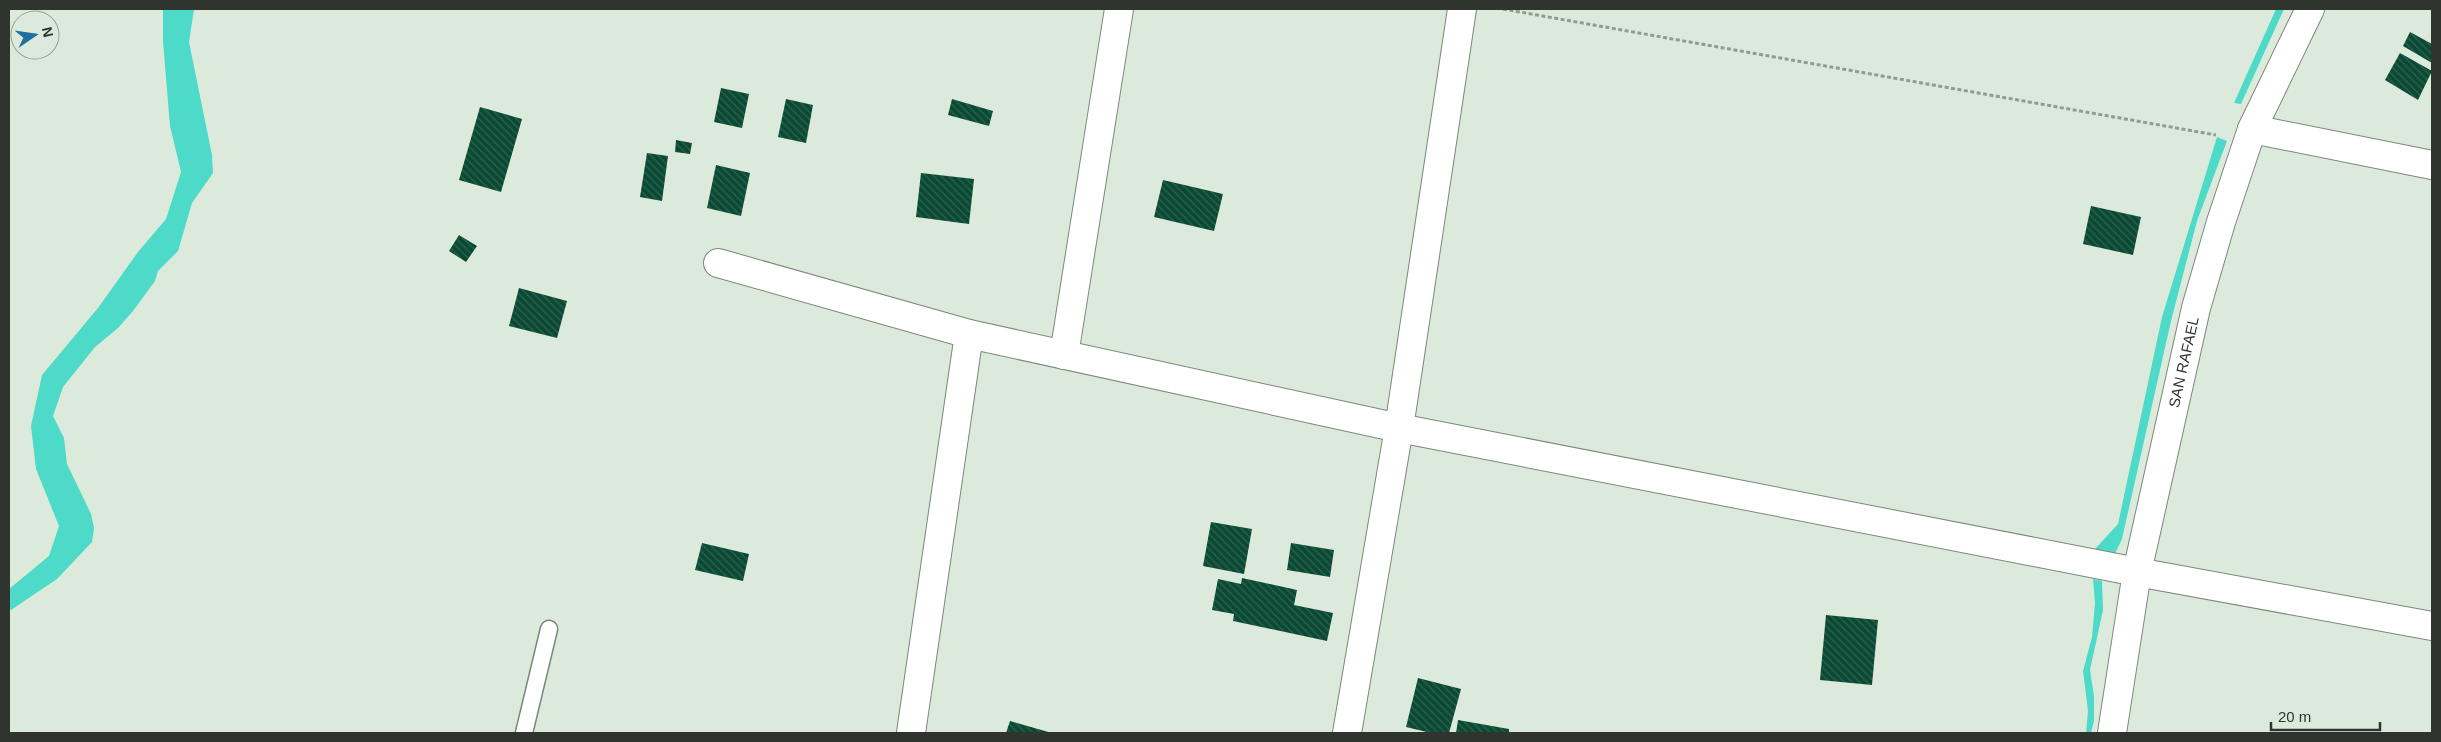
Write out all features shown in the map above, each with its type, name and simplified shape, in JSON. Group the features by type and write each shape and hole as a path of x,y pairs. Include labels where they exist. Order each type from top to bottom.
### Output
{"street":[{"path":"1064,355 1119,9"},
{"path":"1346,733 1399,428 1462,9"},
{"name":"SAN RAFAEL","path":"2112,733 2137,572 2196,308 2250,135 2310,9"},
{"path":"2250,135 2432,165"},
{"path":"718,263 969,334 1399,428 2137,572 2432,626"},
{"path":"911,733 969,334"}],"lane":[{"path":"524,733 549,629"}],"path":[{"path":"1503,9 2250,135"}],"water":[{"path":"163,9 194,9 189,42 212,155 213,173 192,203 178,251 158,271 155,281 133,311 118,328 95,347 63,387 53,416 64,438 67,464 91,514 94,528 92,542 57,579 11,610 9,608 9,589 49,556 59,526 36,469 31,426 42,375 98,308 138,252 166,219 181,172 170,126 163,41"},
{"path":"2276,9 2284,9 2241,104 2234,103"},
{"path":"2217,137 2227,141 2197,221 2171,321 2122,539 2113,558 2095,549 2118,524 2162,317"},
{"path":"2093,579 2102,581 2103,610 2090,670 2094,696 2094,721 2091,733 2086,733 2088,711 2083,671 2092,637 2095,603"}],"building":[{"path":"2410,32 2432,44 2432,63 2403,46"},
{"path":"2400,53 2432,71 2418,100 2385,80"},
{"path":"721,88 749,94 742,128 714,122"},
{"path":"786,99 813,105 806,143 778,137"},
{"path":"952,99 993,111 989,126 948,115"},
{"path":"480,107 522,119 501,192 459,180"},
{"path":"676,140 692,143 690,154 675,152"},
{"path":"647,153 668,156 662,201 640,197"},
{"path":"716,165 750,173 741,216 707,208"},
{"path":"921,173 974,179 969,224 916,217"},
{"path":"1163,180 1223,194 1214,231 1154,217"},
{"path":"2091,206 2141,217 2133,255 2083,244"},
{"path":"459,235 477,246 466,262 449,251"},
{"path":"519,288 567,301 557,338 509,326"},
{"path":"1211,522 1252,529 1244,574 1203,566"},
{"path":"702,543 749,554 743,581 695,570"},
{"path":"1291,543 1334,550 1330,577 1287,570"},
{"path":"1242,578 1297,590 1294,605 1333,613 1327,641 1233,621 1234,614 1212,610 1218,579 1241,584"},
{"path":"1826,615 1878,620 1872,685 1820,680"},
{"path":"1418,678 1461,689 1449,733 1431,733 1406,727"},
{"path":"1458,720 1509,729 1509,733 1456,733"},
{"path":"1010,721 1052,733 1006,733"}]}
